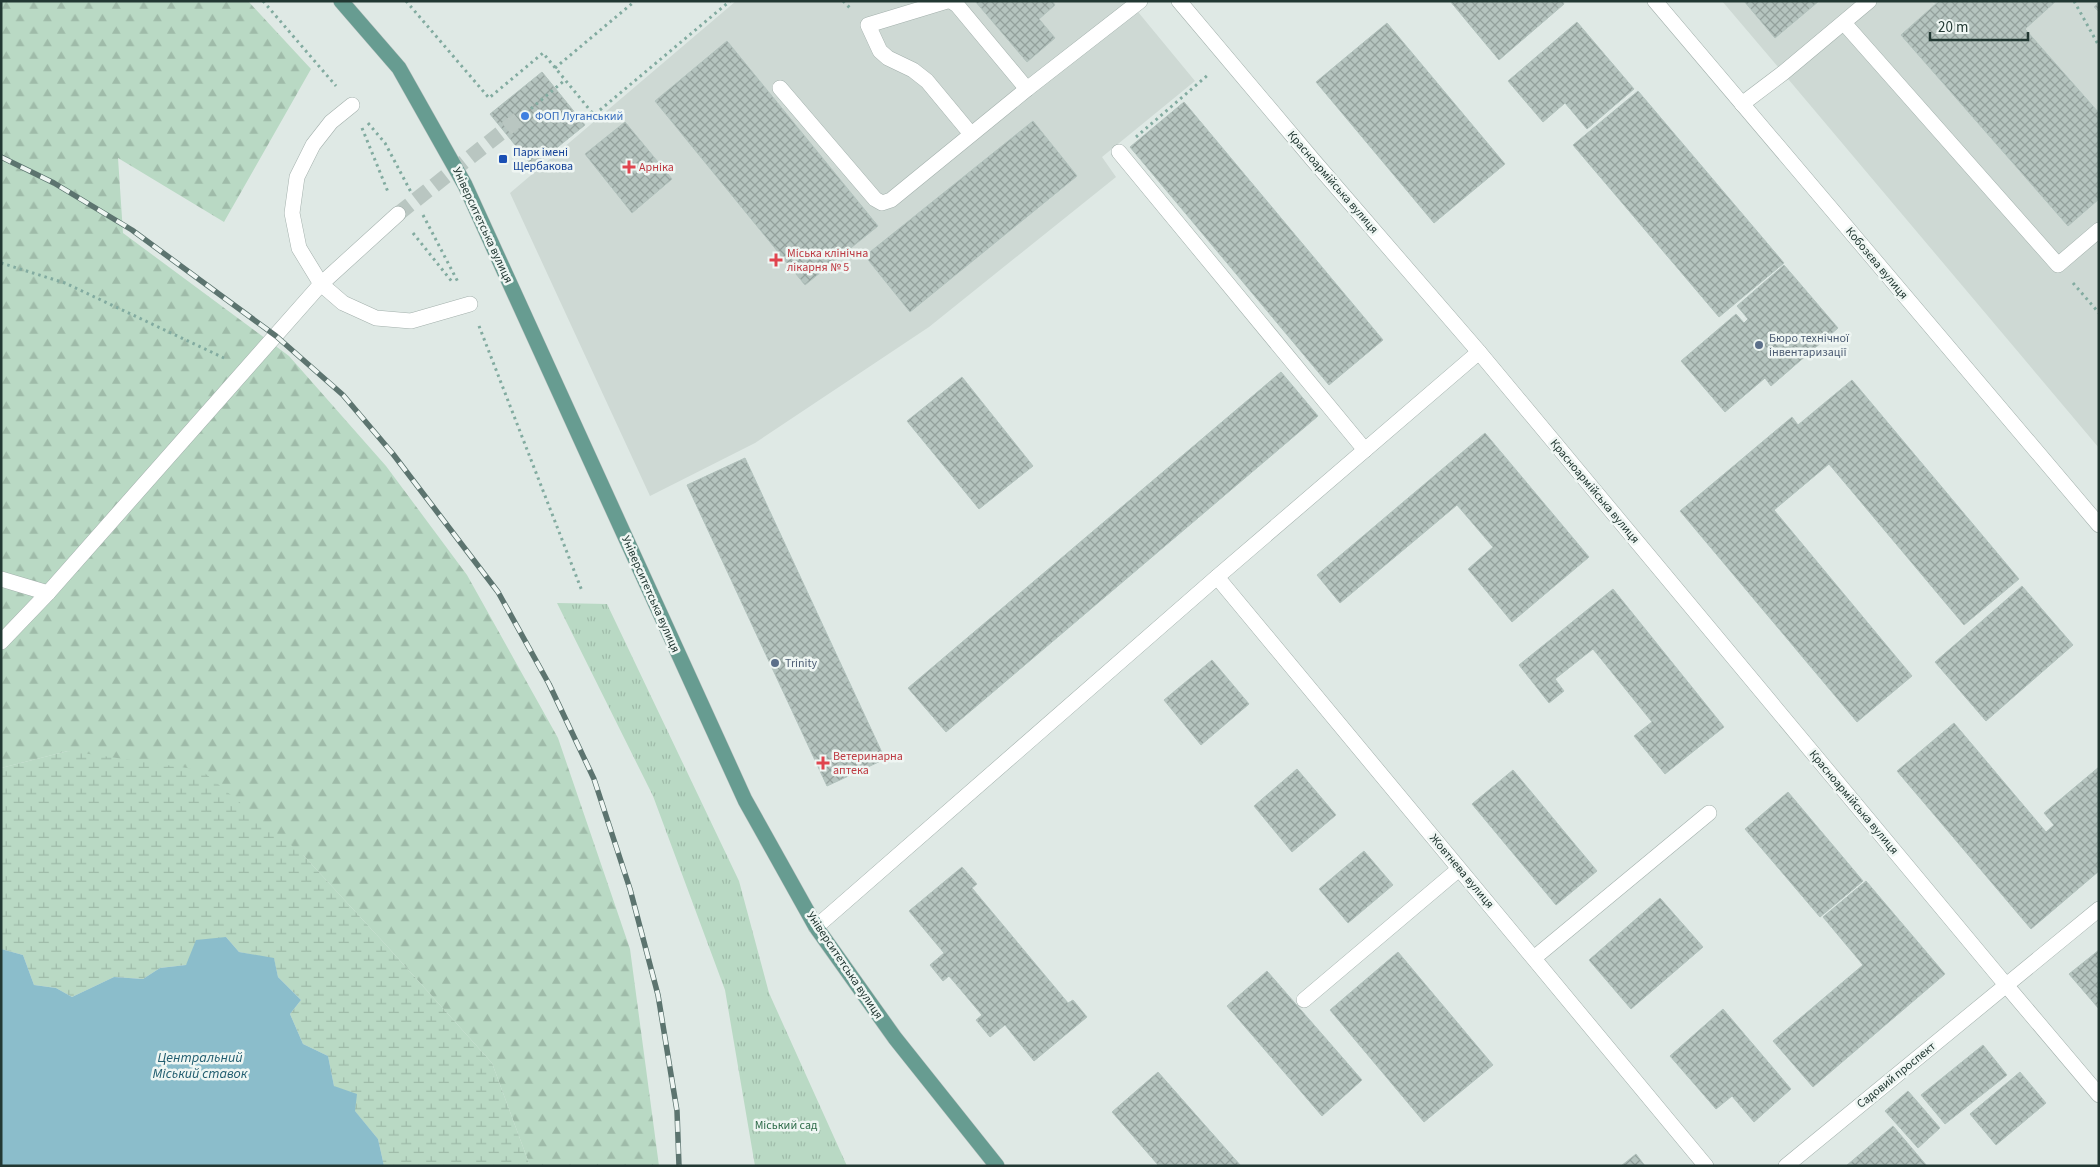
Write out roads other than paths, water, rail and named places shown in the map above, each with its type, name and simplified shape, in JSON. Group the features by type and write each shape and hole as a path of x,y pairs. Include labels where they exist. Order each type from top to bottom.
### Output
{"main road":[{"name":"Університетська вулиця","path":"341,1 399,68 465,185 745,800 816,927 895,1038 996,1166"}],"street":[{"path":"947,1 868,25 880,51 888,58 913,70 927,81 970,134"},
{"path":"951,1 956,4 1027,89"},
{"path":"780,88 875,199 882,203 891,200 970,134 1140,1"},
{"name":"Красноармійська вулиця","path":"1179,1 1480,352 2099,1095"},
{"name":"Кобозєва вулиця","path":"1656,1 2099,525"},
{"path":"1742,104 1869,1"},
{"path":"1844,23 2058,266 2099,230"},
{"path":"352,105 331,122 313,145 297,177 292,212 298,248 321,284 343,303 376,318 412,321 470,304"},
{"path":"1119,152 1365,450"},
{"path":"1,642 48,593 321,284 398,214"},
{"path":"816,927 1217,577 1480,352"},
{"name":"Жовтнева вулиця","path":"1217,577 1706,1166"},
{"path":"1,579 48,593"},
{"path":"1534,958 1709,812"},
{"path":"1304,1000 1459,868"},
{"name":"Садовий проспект","path":"1786,1166 2099,909"}],"water":[{"name":"Центральний Міський ставок","path":"226,937 239,952 274,958 278,977 301,1000 290,1014 303,1044 328,1056 334,1086 357,1094 355,1111 378,1139 384,1166 1,1166 1,949 23,955 34,985 56,988 72,997 114,977 143,979 160,968 186,965 196,940"}],"tunnel":[{"path":"398,214 521,117"}],"railway":[{"path":"1,157 54,183 132,230 276,336 343,395 393,454 498,592 549,684 594,779 630,889 658,995 677,1111 679,1166"}],"place":[{"name":"ФОП Луганський","path":"525,116"},
{"name":"Парк імені Щербакова","path":"503,159"},
{"name":"Арніка","path":"629,167"},
{"name":"Міська клінічна лікарня № 5","path":"776,260"},
{"name":"Бюро технічної інвентаризації","path":"1759,345"},
{"name":"Trinity","path":"775,663"},
{"name":"Ветеринарна аптека","path":"823,763"}],"park label":[{"name":"Міський сад","path":"786,1125"}]}
